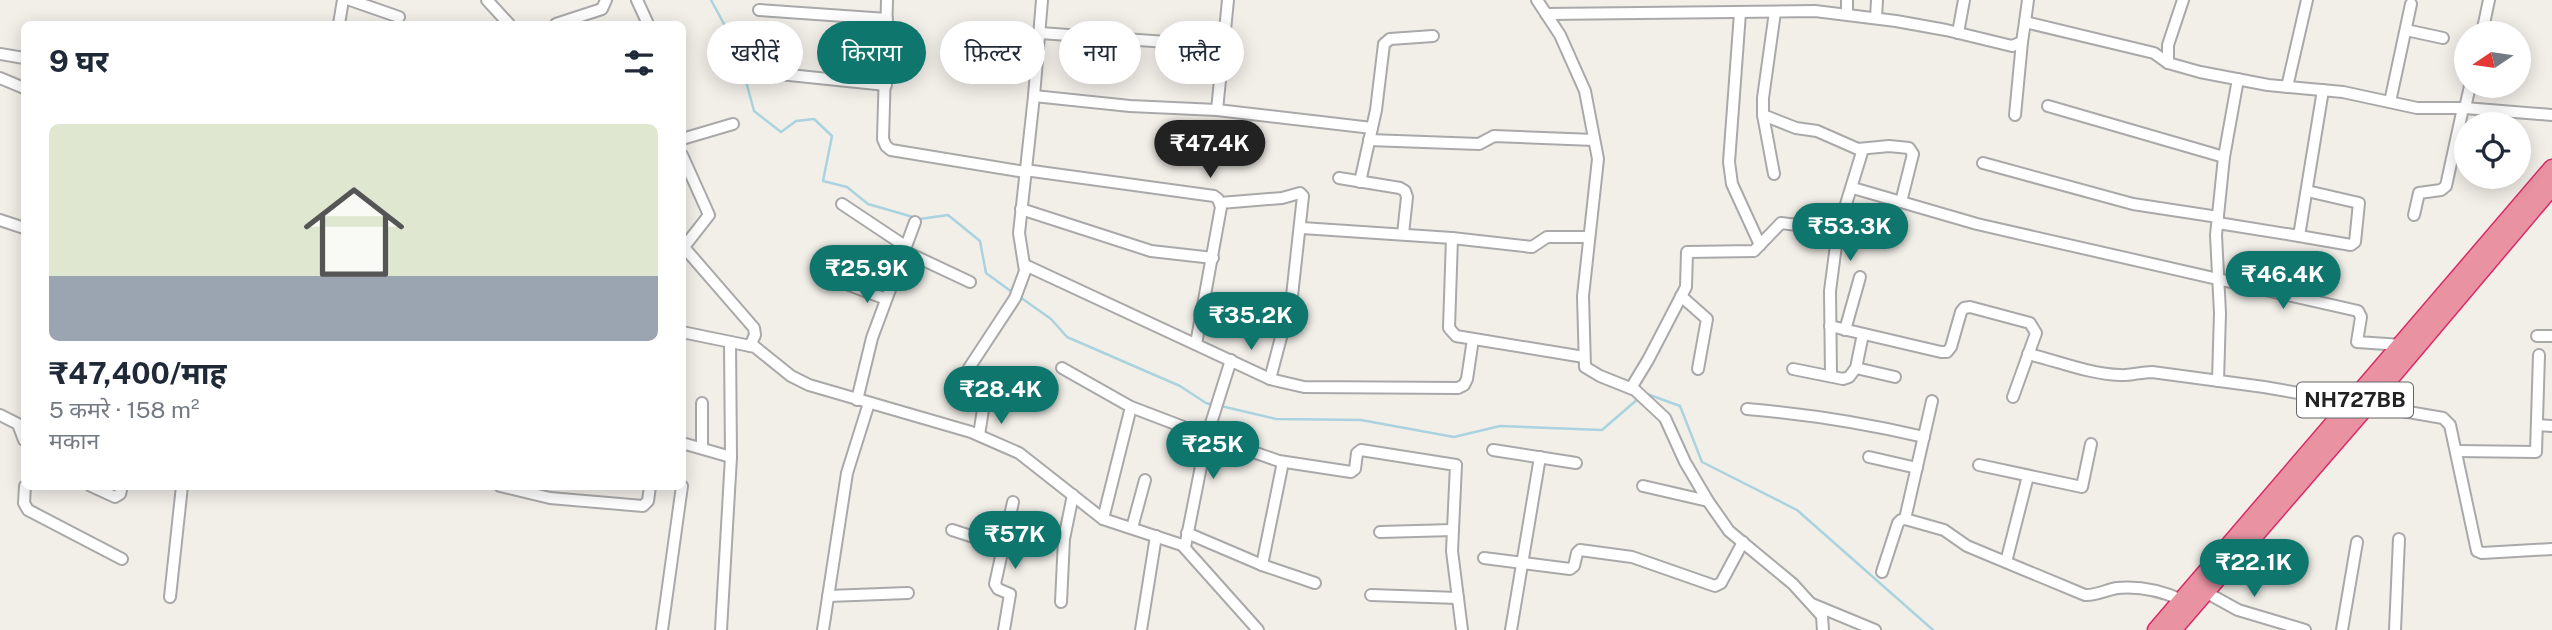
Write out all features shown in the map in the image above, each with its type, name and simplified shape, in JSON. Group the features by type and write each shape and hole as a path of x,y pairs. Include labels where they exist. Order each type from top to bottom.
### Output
{"highway":[{"name":"NH727BB","path":"2360,405 2402,345 2552,168"},
{"name":"NH727BB","path":"2172,630 2200,589 2552,187"},
{"name":"NH727BB","path":"2157,630 2182,600 2200,589"}],"street":[{"path":"340,21 343,0"},
{"path":"350,0 399,17"},
{"path":"486,0 506,21"},
{"path":"565,21 603,9 607,0"},
{"path":"637,0 647,21"},
{"path":"887,0 883,139 888,148 1025,171 1214,196 1220,202 1282,198 1303,193 1292,296 1270,379"},
{"path":"1041,21 1042,0"},
{"path":"1226,21 1228,0"},
{"path":"1537,0 1560,35 1585,91 1598,159 1583,296 1585,366 1600,376 1633,389 1665,418 1685,463 1730,531 1793,583 1822,616 1823,630"},
{"path":"1742,0 1729,162 1732,184 1760,245"},
{"path":"1847,0 1847,14"},
{"path":"1876,18 1877,0"},
{"path":"1958,33 1964,0"},
{"path":"2015,115 2021,42 2028,0"},
{"path":"2168,63 2168,46 2183,0"},
{"path":"2287,87 2307,0"},
{"path":"2485,21 2489,0"},
{"path":"2390,102 2412,4"},
{"path":"759,10 887,19"},
{"path":"1546,14 1815,11 1876,18 2012,46 2021,42"},
{"path":"1774,174 1763,115 1763,98 1775,12"},
{"path":"2025,22 2154,53 2168,63 2238,79 2323,90 2417,108 2464,108 2552,115"},
{"path":"2406,30 2443,38"},
{"path":"1045,33 1155,41"},
{"path":"1360,182 1371,134 1384,44 1390,39 1433,36"},
{"path":"0,54 21,58"},
{"path":"803,76 886,85"},
{"path":"0,78 21,87"},
{"path":"2218,381 2220,313 2216,247 2224,157 2238,79"},
{"path":"979,435 987,384 969,368 1022,283 1025,265 1019,233 1035,84"},
{"path":"1217,110 1219,84"},
{"path":"2299,236 2323,90"},
{"path":"1034,96 1130,106 1217,110 1371,134 1479,144 1494,136 1594,140"},
{"path":"2414,215 2419,193 2441,190 2446,186 2467,98"},
{"path":"2048,106 2224,157"},
{"path":"1763,115 1796,128 1817,131 1854,148 1893,146 1912,150 1901,202"},
{"path":"686,138 733,124"},
{"path":"1831,376 1830,291 1838,230 1863,149"},
{"path":"1983,163 2133,204 2351,245 2355,242 2359,203 2307,191"},
{"path":"686,164 709,215 686,242"},
{"path":"1339,178 1405,191 1407,197 1403,234"},
{"path":"1853,188 1977,224 2358,311 2361,317 2357,342 2402,345"},
{"path":"1196,344 1213,258 1220,202"},
{"path":"842,204 904,248 970,282"},
{"path":"1021,209 1151,251 1213,258"},
{"path":"0,220 21,227"},
{"path":"823,630 847,473 863,401 872,338 915,222"},
{"path":"1633,389 1687,283 1687,252 1754,251 1781,223 1838,230"},
{"path":"1301,228 1452,238 1532,247 1547,237 1589,237"},
{"path":"1452,238 1449,328 1456,336 1584,357"},
{"path":"686,249 754,328 755,335 750,346"},
{"path":"844,256 895,275"},
{"path":"1025,265 1270,379 1304,387 1458,387 1464,385 1467,379 1473,339"},
{"path":"1845,330 1860,278"},
{"path":"836,280 886,299"},
{"path":"1681,296 1707,319 1698,369"},
{"path":"1830,326 1947,352 1964,308 1970,307 2030,323 2036,333 2013,397"},
{"path":"686,333 750,346 761,351 799,380 979,435 1027,458 1103,519 1185,547 1258,630"},
{"path":"1793,369 1846,379 1856,369 1863,334"},
{"path":"2537,336 2552,335"},
{"path":"721,630 731,457 730,342"},
{"path":"2028,354 2120,376 2152,372 2444,418 2451,425 2477,551 2482,553 2552,549"},
{"path":"2456,450 2536,452 2539,355"},
{"path":"1185,547 1207,436 1217,397 1231,360"},
{"path":"1062,368 1131,407 1283,462 1351,472 1355,469 1357,453 1361,450 1453,463 1457,467 1453,571 1462,630"},
{"path":"1856,369 1895,377"},
{"path":"1905,519 1932,401"},
{"path":"702,402 702,449"},
{"path":"1103,519 1131,407"},
{"path":"1748,409 1833,419 1924,437"},
{"path":"0,415 21,425"},
{"path":"2538,425 2552,426"},
{"path":"686,444 731,457"},
{"path":"1979,465 2082,487 2091,444"},
{"path":"1493,450 1576,463"},
{"path":"1511,630 1540,457"},
{"path":"1869,457 1917,468"},
{"path":"1262,565 1283,462"},
{"path":"2006,562 2028,476"},
{"path":"1132,528 1145,480"},
{"path":"1643,486 1708,501"},
{"path":"25,490 24,503 28,510 122,559"},
{"path":"100,490 115,497 121,490"},
{"path":"170,597 182,490"},
{"path":"514,490 550,498 643,506 648,502 650,490"},
{"path":"662,630 681,490"},
{"path":"1061,602 1064,539 1073,495"},
{"path":"1004,630 1010,594 998,589 995,584 1013,502"},
{"path":"1882,572 1898,523 1905,519 1944,530 1967,546 2089,596 2119,588 2163,592 2182,600"},
{"path":"952,530 1005,547"},
{"path":"1380,532 1453,530"},
{"path":"1187,533 1262,565 1315,583"},
{"path":"1141,630 1156,536"},
{"path":"2395,630 2399,539"},
{"path":"1484,558 1570,569 1574,566 1580,550 1616,554 1715,586 1721,583 1742,542"},
{"path":"2342,630 2357,542"},
{"path":"2200,589 2238,610 2305,630"},
{"path":"828,596 908,593"},
{"path":"1371,595 1458,598"},
{"path":"1810,603 1875,630"}],"waterway":[{"path":"711,0 737,48 754,111 781,132 796,121 814,119 832,136 823,181 847,187 868,204 920,219 948,215 980,241 986,273 1012,292"},
{"path":"1020,297 1051,319 1067,337 1180,386 1206,403 1214,405"},
{"path":"1647,394 1680,406 1702,462 1797,510 1933,630"},
{"path":"1221,406 1276,419 1361,420 1454,437 1500,426 1602,430 1639,398"}]}
